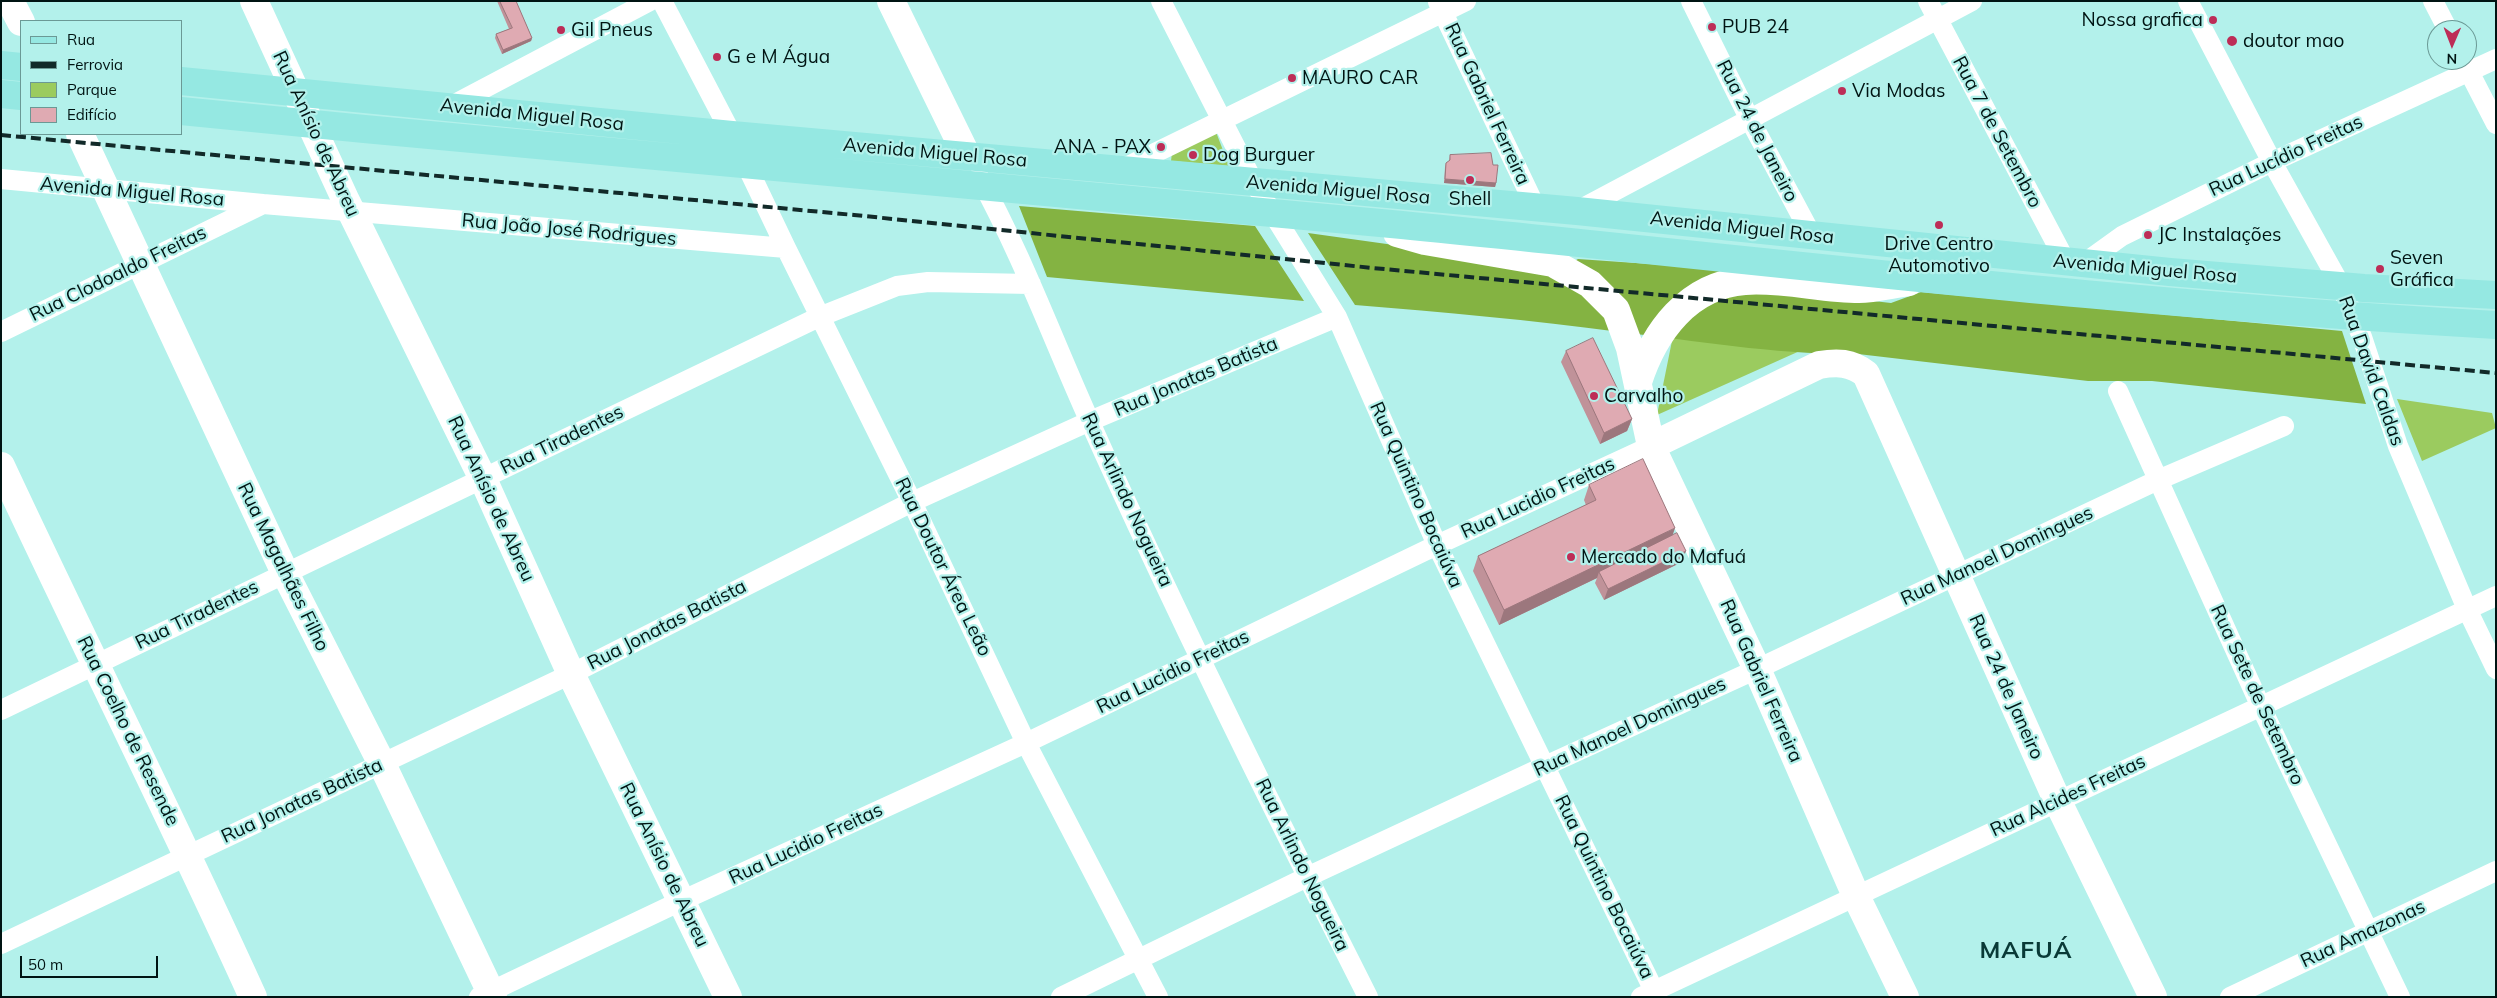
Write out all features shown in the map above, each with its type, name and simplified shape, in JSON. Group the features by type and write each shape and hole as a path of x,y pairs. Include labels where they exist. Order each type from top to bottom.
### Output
{"main road":[{"path":"10,1 20,20"},
{"name":"Rua Anísio de Abreu","path":"254,1 349,206 483,479 571,674 728,997"},
{"name":"Rua Arlindo Nogueira","path":"891,1 967,156"},
{"path":"1,65 20,67"},
{"name":"Avenida Miguel Rosa","path":"182,81 732,135 1576,211 2170,272 2340,286 2496,295"},
{"path":"1,94 20,96"},
{"name":"Avenida Miguel Rosa","path":"182,111 316,135 750,176 984,186 1272,213 2168,302 2358,327 2496,325"},
{"name":"Rua Magalhães Filho","path":"80,135 284,573 382,764 488,995"},
{"name":"Rua Gabriel Ferreira","path":"1367,222 1398,234 1425,241 1553,263 1590,284 1608,300 1624,328 1639,369 1651,446 1757,669 1856,896 1905,997"},
{"path":"2168,302 2170,272"},
{"path":"1639,369 1659,334 1682,307 1697,297 1729,284 1758,281 1861,289 1933,278"},
{"name":"Rua Lucidio Freitas","path":"1651,446 1819,365 1838,362 1857,367 1866,374"},
{"name":"Rua 24 de Janeiro","path":"1866,374 2057,800 2153,997"},
{"name":"Rua Coelho de Resende","path":"1,466 94,665 188,854 253,997"}],"street":[{"path":"449,106 650,1"},
{"name":"Rua Doutor Área Leão","path":"662,1 732,135 819,317 912,502 1026,743 1158,997"},
{"name":"Rua Quintino Bocaiúva","path":"1161,1 1220,120 1254,183 1337,317 1437,545 1545,766 1651,995"},
{"path":"1120,170 1441,7 1466,1"},
{"name":"Rua 24 de Janeiro","path":"1691,1 1750,120 1811,234"},
{"name":"Rua 7 de Setembro","path":"1928,1 2074,263"},
{"path":"1576,211 1972,1"},
{"name":"Rua David Caldas","path":"2188,1 2272,162 2340,286 2358,327 2398,446 2467,609 2496,669"},
{"path":"2433,1 2443,20"},
{"name":"Rua Gabriel Ferreira","path":"1441,7 1536,208"},
{"name":"Rua Lucídio Freitas","path":"2477,63 2496,59"},
{"name":"Rua Lucídio Freitas","path":"2074,263 2122,236 2458,70"},
{"path":"2468,70 2496,124"},
{"name":"Rua Arlindo Nogueira","path":"967,156 984,186 1029,280 1090,422 1201,658 1307,877 1368,997"},
{"name":"Avenida Miguel Rosa","path":"1,179 102,183 263,204"},
{"path":"263,204 349,206"},
{"name":"Rua Clodoaldo Freitas","path":"1,332 263,204"},
{"name":"Rua João José Rodrigues","path":"349,206 786,248"},
{"name":"Rua Tiradentes","path":"1,710 819,317 897,286 928,282 1029,280"},
{"name":"Rua Jonatas Batista","path":"1,944 571,674 912,502 1090,422 1337,317"},
{"name":"Rua Sete de Setembro","path":"2118,392 2261,707 2400,997"},
{"name":"Rua Manoel Domingues","path":"1061,997 1307,877 1757,669 2158,480 2284,426"},
{"name":"Rua Lucidio Freitas","path":"488,995 681,901 1026,743 1437,545 1651,446"},
{"name":"Rua Alcides Freitas","path":"1651,995 2057,800 2261,707 2496,596"},
{"name":"Rua Amazonas","path":"2230,997 2496,871"}],"green space":[{"path":"1216,132 1229,166 1171,161 1172,153"},
{"path":"1019,206 1255,226 1304,301 1047,277"},
{"path":"1308,233 1530,264 1556,272 1578,259 1736,270 1748,287 1891,303 1921,292 2342,331 2366,404 2152,381 2088,381 1858,354 1769,350 1520,320 1355,305"},
{"path":"1674,331 1802,350 1657,415"},
{"path":"2397,399 2492,413 2496,428 2422,461"}],"building":[{"path":"500,1 516,1 532,38 503,50 496,34 512,28"},
{"path":"1491,153 1493,165 1498,165 1496,183 1445,179 1446,163 1450,160 1450,155"},
{"name":"Carvalho","path":"1593,338 1632,419 1604,433 1566,351"},
{"name":"Mercado do Mafuá","path":"1643,459 1675,528 1504,610 1478,556 1596,500 1589,485"},
{"path":"1677,533 1686,551 1608,589 1599,572"}],"railway":[{"path":"1,135 854,215 1373,268 2496,373"}],"place":[{"name":"Nossa grafica","path":"2213,20"},
{"name":"PUB 24","path":"1712,27"},
{"name":"Gil Pneus","path":"561,30"},
{"name":"doutor mao","path":"2232,41"},
{"name":"G e M Água","path":"717,57"},
{"name":"MAURO CAR","path":"1292,78"},
{"name":"Via Modas","path":"1842,91"},
{"name":"ANA - PAX","path":"1161,147"},
{"name":"Dog Burguer","path":"1193,155"},
{"name":"Shell","path":"1470,180"},
{"name":"Drive Centro Automotivo","path":"1939,225"},
{"name":"JC Instalações","path":"2148,235"},
{"name":"Seven Gráfica","path":"2380,269"},
{"name":"Carvalho","path":"1594,396"},
{"name":"Mercado do Mafuá","path":"1571,557"}],"district":[{"name":"MAFUÁ","path":"2026,951"}]}
